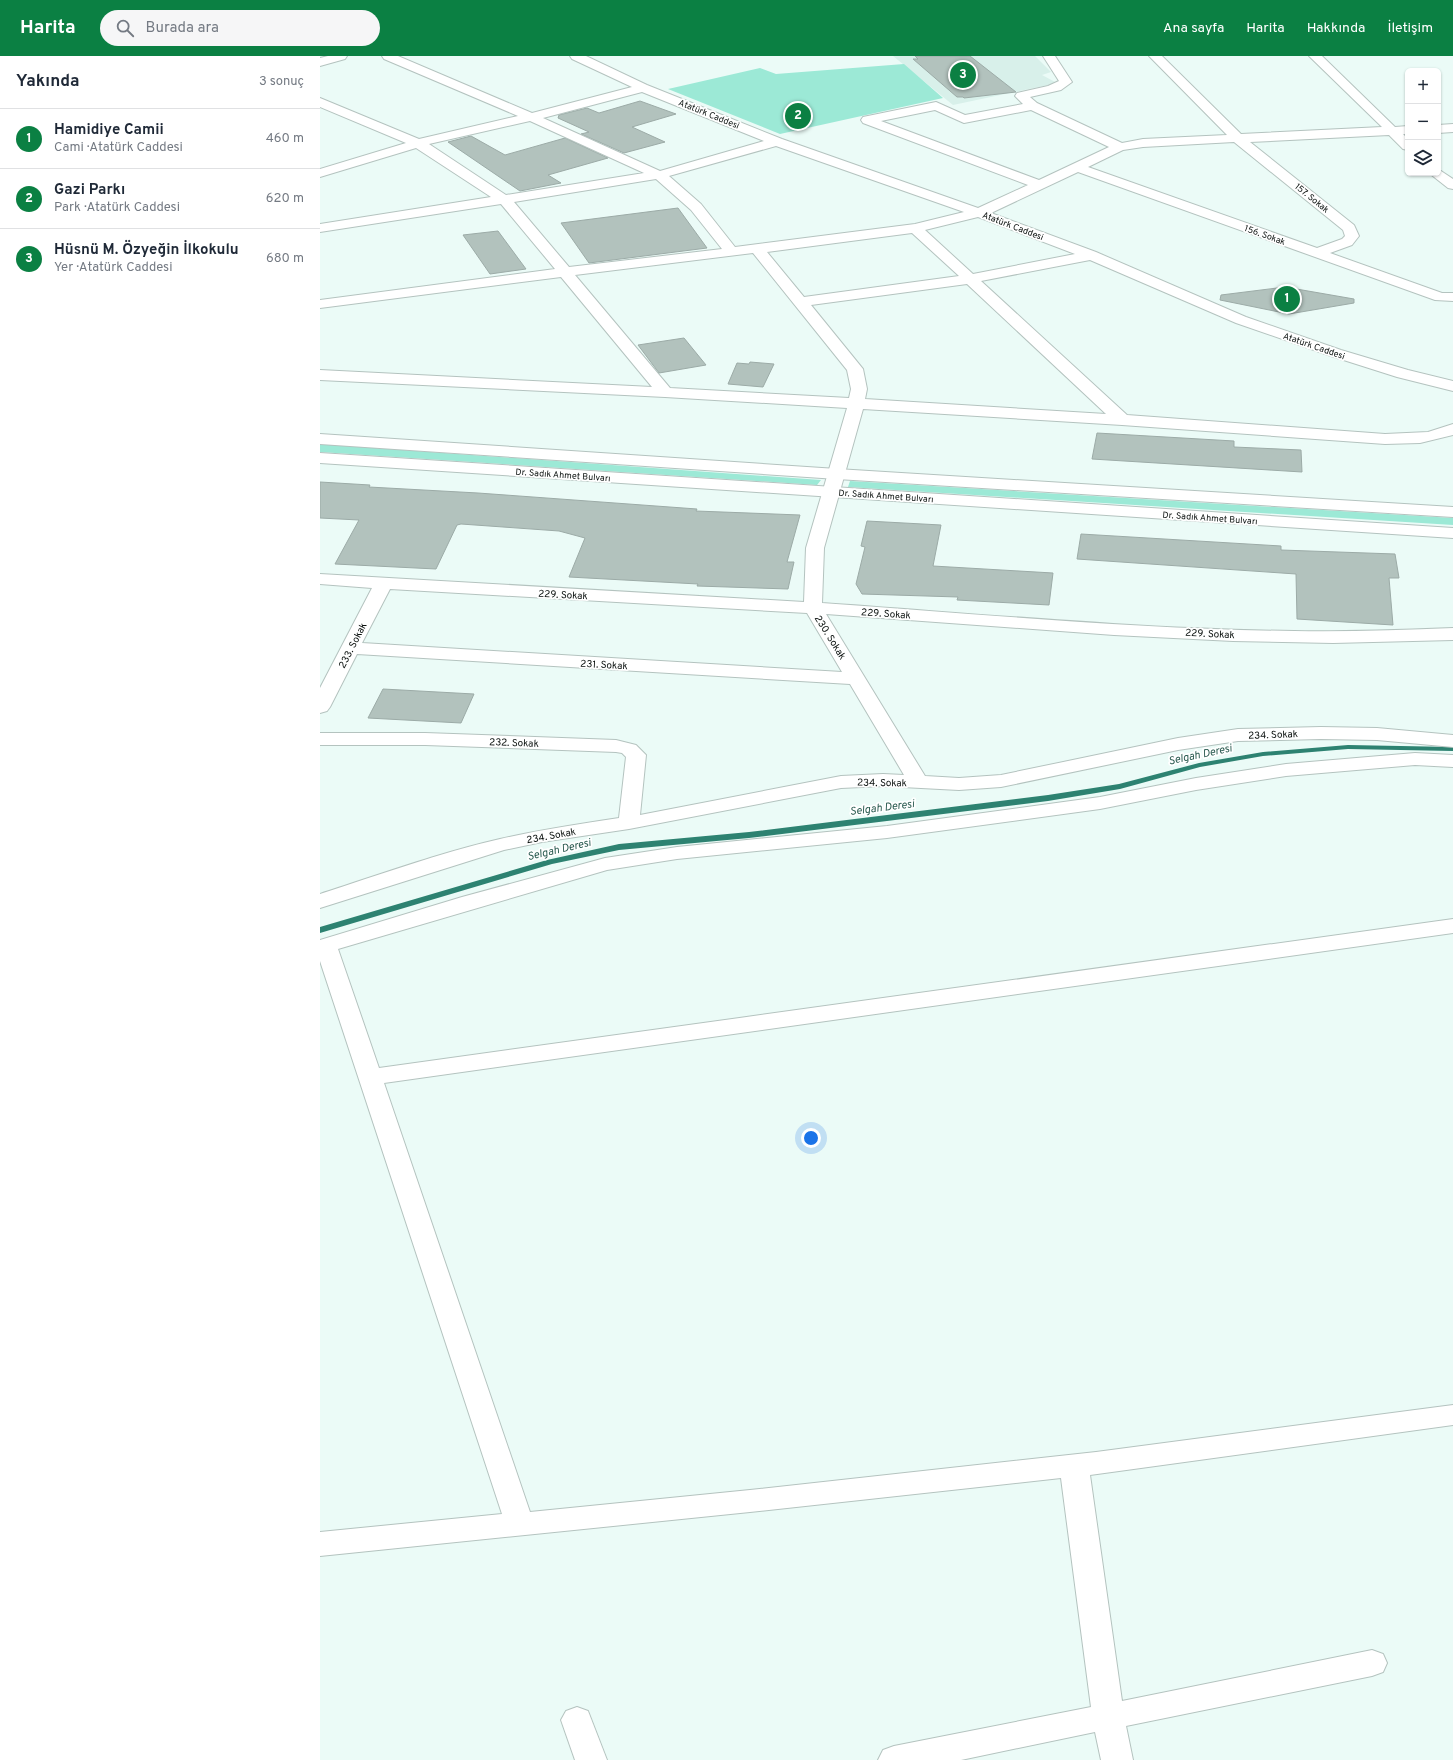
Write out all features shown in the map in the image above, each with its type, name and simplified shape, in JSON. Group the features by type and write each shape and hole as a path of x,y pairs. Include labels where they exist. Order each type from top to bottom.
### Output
{"street":[{"path":"320,62 341,56"},
{"path":"388,56 530,117 659,175 696,207 732,252"},
{"name":"Atatürk Caddesi","path":"576,56 643,88 777,142 979,213 1091,255 1241,320 1328,351 1395,372 1453,386"},
{"path":"1049,56 1066,82 1060,87 1030,92 1021,96 1033,106 1120,147"},
{"path":"1154,56 1236,138"},
{"path":"1315,56 1405,143"},
{"path":"320,173 418,143 530,117 643,88"},
{"path":"320,102 418,143 505,200 665,392"},
{"path":"1033,106 964,119 936,106 867,120 1040,185"},
{"path":"1441,129 1453,128"},
{"path":"320,304 915,228 979,213 1120,147 1162,141 1405,130"},
{"name":"157. Sokak","path":"1236,138 1349,228 1352,236 1347,242 1316,253"},
{"path":"320,228 659,175 777,142"},
{"name":"156. Sokak","path":"1077,167 1440,297 1453,297"},
{"path":"1440,176 1453,186"},
{"path":"915,228 1122,420"},
{"name":"230. Sokak","path":"757,249 855,369 859,389 856,405 815,548 813,608 919,783"},
{"path":"800,302 948,282 1091,255"},
{"path":"320,375 665,392 856,405 1122,420 1385,439 1435,437 1453,429"},
{"name":"Dr. Sadık Ahmet Bulvarı","path":"320,439 837,474 1453,512"},
{"name":"Dr. Sadık Ahmet Bulvarı","path":"320,458 1453,533"},
{"name":"229. Sokak","path":"320,579 813,608 1026,624 1292,637 1372,637 1453,634"},
{"name":"233. Sokak","path":"320,707 384,583"},
{"name":"231. Sokak","path":"350,648 857,679"},
{"name":"234. Sokak","path":"320,900 500,845 542,836 629,823 801,788 841,782 883,780 959,784 1001,781 1178,744 1238,736 1328,733 1377,734 1453,741"},
{"name":"232. Sokak","path":"320,739 424,739 616,746 629,749 636,755 629,823"},
{"path":"519,1523 370,1077 323,946 470,902 606,864 677,853 887,832 1100,803 1196,784 1286,770 1415,759 1453,761"},
{"path":"370,1077 1453,926"},
{"path":"320,1544 1074,1465 1453,1415"},
{"path":"1074,1465 1108,1716 1117,1760"},
{"path":"894,1760 1372,1663"},
{"path":"577,1720 591,1760"}],"shaded area":[{"path":"893,56 1035,56 1051,72 1042,75 1057,83 953,105"}],"green space":[{"path":"904,64 943,98 780,134 668,89 760,68 776,74"},
{"path":"320,444 821,480 817,485 320,452"},
{"path":"850,481 1453,518 1453,525 848,487"}],"building":[{"path":"915,56 970,56 1016,92 964,98 957,97 913,59 918,59"},
{"path":"640,101 676,114 632,127 665,142 624,153 581,134 589,132 558,118 559,115 587,108 599,113"},
{"path":"471,136 505,155 565,138 608,158 548,175 561,183 520,191 448,142"},
{"path":"678,208 707,248 589,263 561,223"},
{"path":"498,231 526,269 490,274 463,235"},
{"path":"1285,287 1354,299 1354,303 1289,314 1220,300 1221,295"},
{"path":"684,338 706,365 659,373 638,345"},
{"path":"750,362 774,364 763,387 728,384 737,363 749,364"},
{"path":"1097,433 1234,441 1234,447 1301,450 1302,472 1092,459"},
{"path":"320,482 370,485 369,487 478,493 697,509 696,511 800,515 787,562 794,562 788,589 697,586 698,584 569,577 585,538 559,531 461,524 457,525 436,569 335,564 359,520 320,518"},
{"path":"867,521 941,525 933,566 1053,573 1049,605 957,600 958,597 862,594 856,584 865,547 861,546"},
{"path":"1081,534 1281,546 1281,550 1395,554 1399,578 1389,578 1393,625 1297,619 1296,574 1077,559"},
{"path":"383,689 474,694 461,723 368,718"}],"waterway":[{"name":"Selgah Deresi","path":"320,930 550,862 619,847 749,835 1048,798 1120,786 1199,765 1263,754 1348,747 1453,749"}],"place":[{"name":"Hüsnü M. Özyeğin İlkokulu","path":"963,75"},
{"name":"Gazi Parkı","path":"798,116"},
{"name":"Hamidiye Camii","path":"1287,299"}]}
